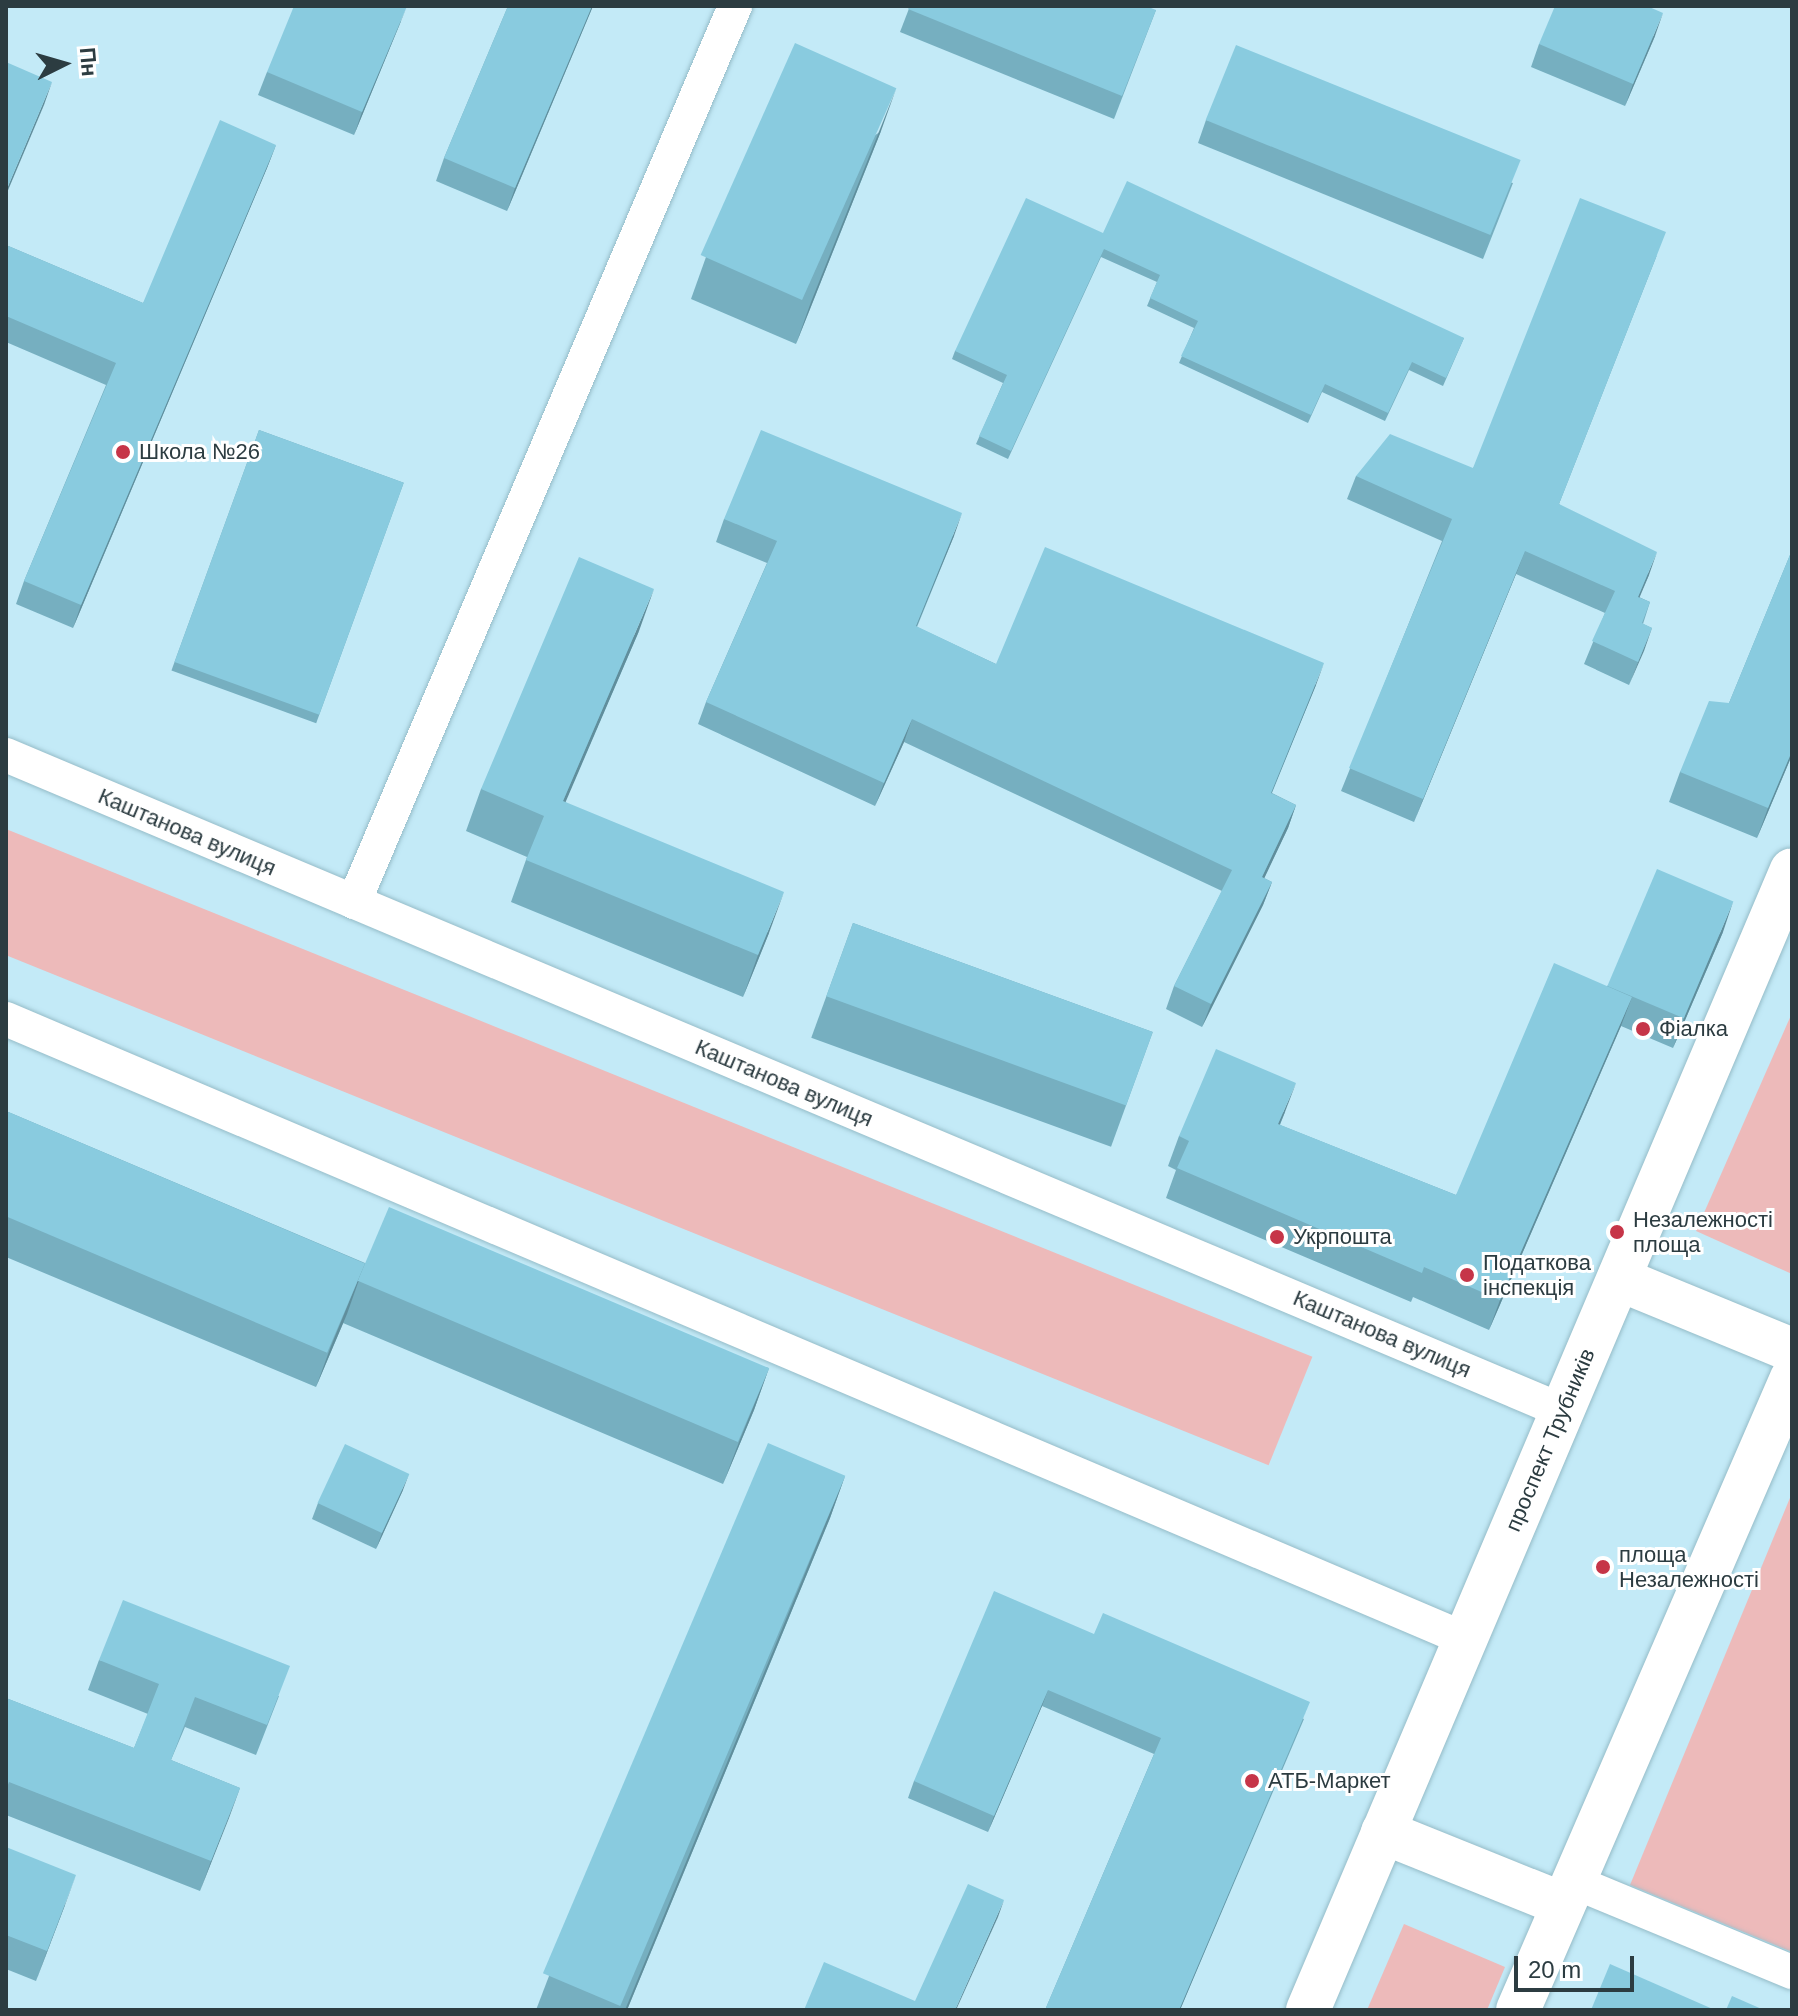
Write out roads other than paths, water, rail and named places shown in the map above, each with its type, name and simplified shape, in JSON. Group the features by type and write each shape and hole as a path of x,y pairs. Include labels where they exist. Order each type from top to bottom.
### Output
{"main road":[{"name":"проспект Трубників","path":"1308,2010 1792,870"},
{"path":"1619,1279 1792,1350"},
{"path":"1518,2010 1567,1892 1788,1401"},
{"path":"1383,1832 1567,1892"}],"street":[{"path":"354,902 735,6"},
{"name":"Каштанова вулиця","path":"6,755 1563,1411"},
{"path":"6,1019 1465,1639"},
{"path":"1567,1892 1792,1972"}],"place":[{"name":"Школа №26","path":"123,452"},
{"name":"Фіалка","path":"1643,1029"},
{"name":"Незалежності площа","path":"1617,1232"},
{"name":"Укрпошта","path":"1277,1237"},
{"name":"Податкова інспекція","path":"1467,1275"},
{"name":"площа Незалежності","path":"1603,1567"},
{"name":"АТБ-Маркет","path":"1252,1781"}]}
